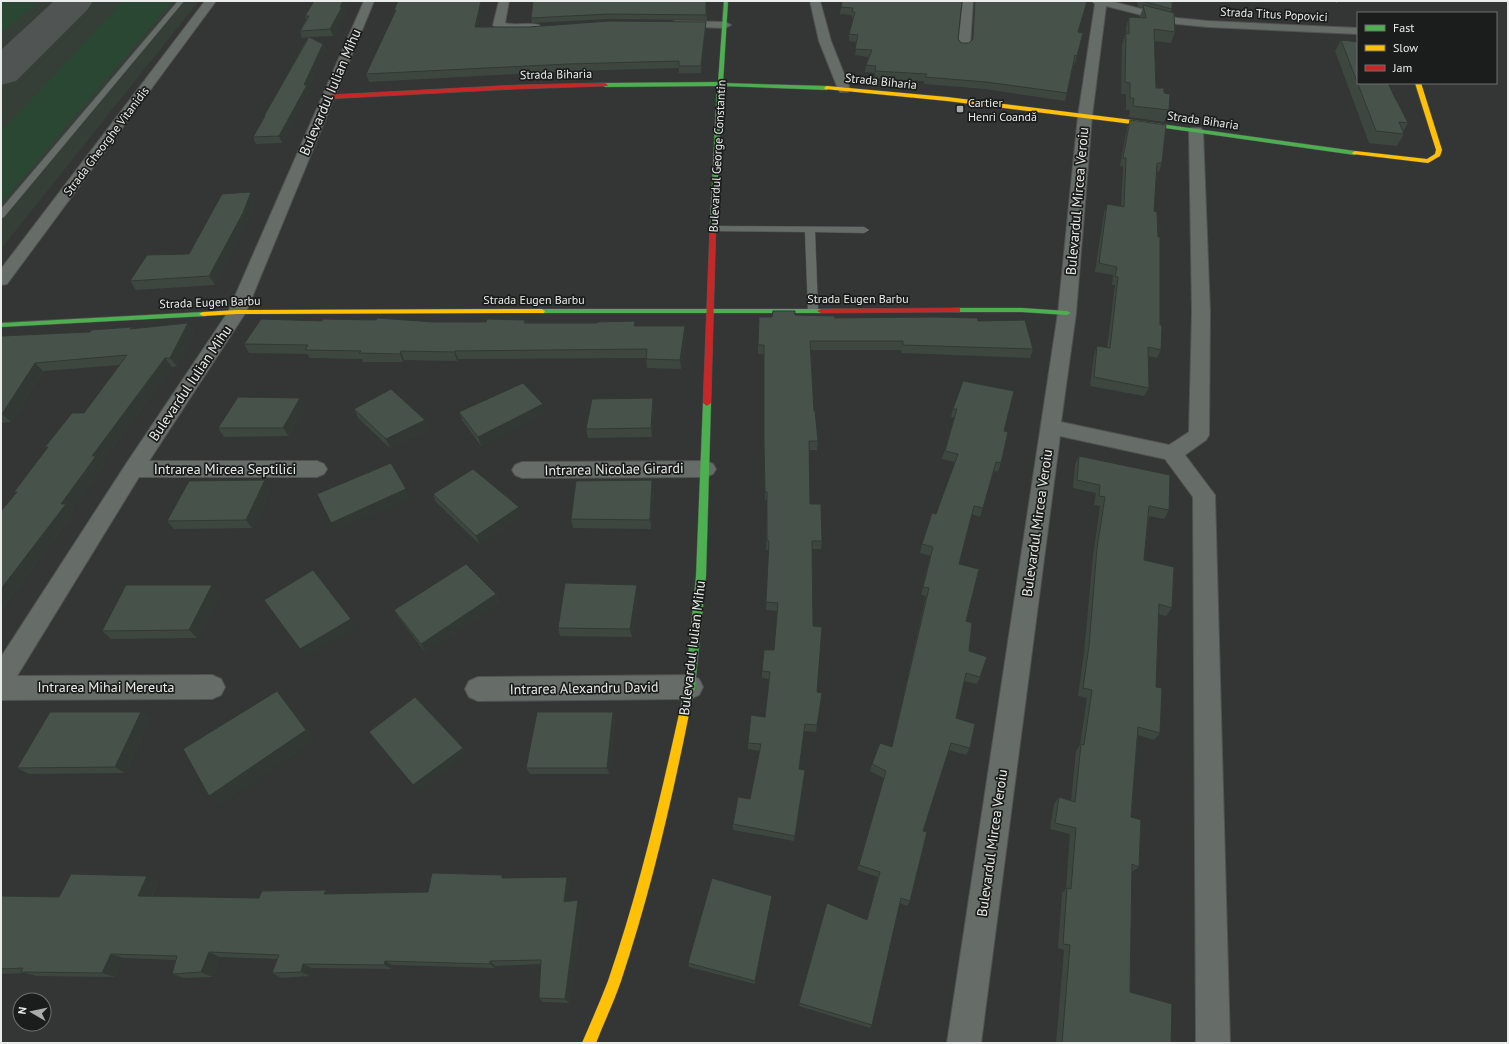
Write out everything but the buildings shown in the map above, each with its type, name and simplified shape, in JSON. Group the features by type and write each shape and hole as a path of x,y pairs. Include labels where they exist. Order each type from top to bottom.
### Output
{"street":[{"name":"Strada Gheorghe Vitanidis","path":"1,280 211,1"},
{"name":"Bulevardul Iulian Mihu","path":"1,679 133,469 237,312 369,1"},
{"path":"504,1 499,25 511,28 546,27"},
{"name":"Bulevardul George Constantin","path":"709,311 720,84 726,1"},
{"path":"815,1 825,41 844,89"},
{"path":"964,46 968,1"},
{"name":"Strada Titus Popovici","path":"1096,1 1177,21 1208,24 1357,31"},
{"name":"Bulevardul Mircea Veroiu","path":"964,1043 1067,313 1085,116 1101,1"},
{"path":"665,24 724,25"},
{"name":"Strada Biharia","path":"327,97 517,87 720,84 844,89 947,99 1085,116 1402,159 1428,161 1438,155 1439,150 1418,84"},
{"path":"1172,453 1199,435 1201,312 1196,131"},
{"name":"Strada Eugen Barbu","path":"1,325 237,312 1022,310 1067,313"},
{"name":"Bulevardul Iulian Mihu","path":"589,1043 617,974 649,863 671,776 690,686 701,576 706,469 709,311"},
{"path":"1050,427 1172,453 1204,495 1213,1043"},
{"name":"Intrarea Mircea Septilici","path":"133,469 317,469"},
{"name":"Intrarea Nicolae Girardi","path":"522,470 706,469"},
{"name":"Intrarea Alexandru David","path":"478,689 690,686"},
{"name":"Intrarea Mihai Mereuta","path":"1,688 212,687"}],"lane":[{"path":"1,216 182,1"},
{"path":"713,229 864,230"},
{"path":"810,230 813,310"}],"shaded area":[{"path":"1,1 199,1 1,249"}],"green space":[{"path":"1,1 38,1 1,34"},
{"path":"123,1 172,1 1,203 1,131"}],"taxiway":[{"path":"1,72 75,1"}],"traffic: fast":[{"path":"713,224 726,1"},
{"path":"605,85 720,84 827,88"},
{"path":"1132,122 1355,153"},
{"path":"957,310 1022,310 1067,313"},
{"path":"541,311 821,311"},
{"path":"1,325 203,314"},
{"path":"684,714 690,687 701,576 707,403"}],"traffic: slow":[{"path":"1355,153 1428,161 1438,155 1439,150 1418,84"},
{"path":"827,88 947,99 1132,122"},
{"path":"203,314 237,312 541,311"},
{"path":"589,1043 614,982 627,941 662,812 684,714"}],"traffic: jam":[{"path":"327,97 517,87 605,85"},
{"path":"707,403 713,224"},
{"path":"821,311 957,310"}],"place":[{"name":"Cartier Henri Coandă","path":"960,109"}]}
